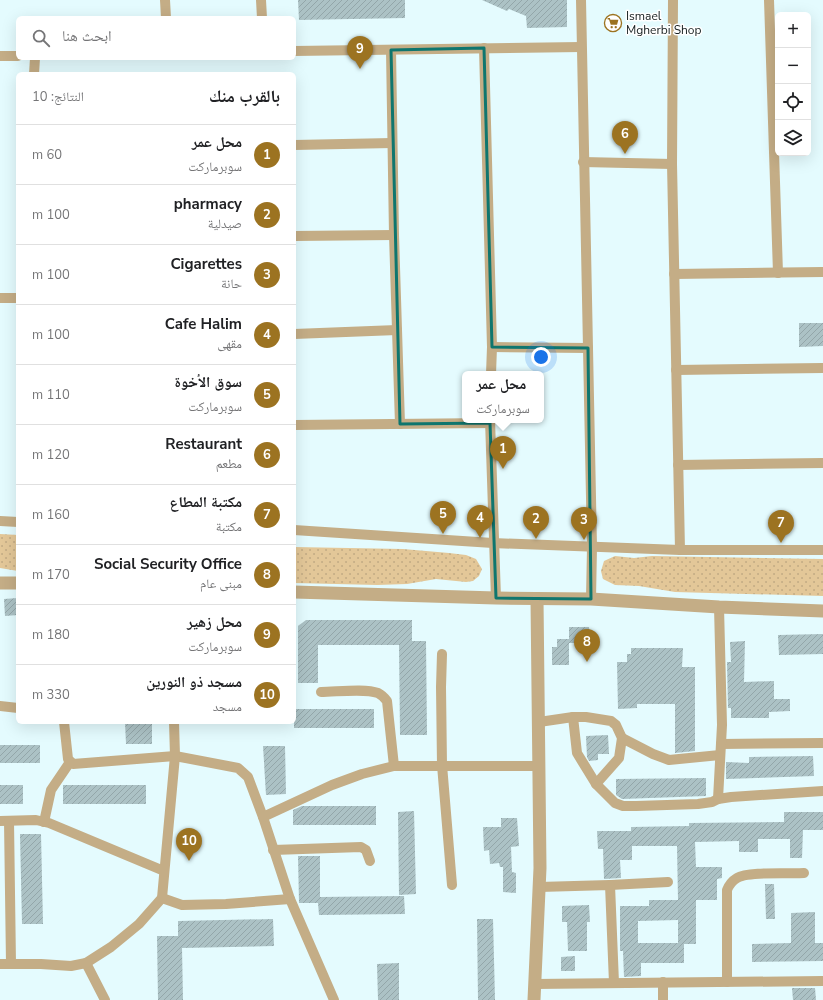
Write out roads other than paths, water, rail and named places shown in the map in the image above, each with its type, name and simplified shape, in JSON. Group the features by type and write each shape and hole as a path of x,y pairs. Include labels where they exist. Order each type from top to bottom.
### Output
{"street":[{"path":"165,0 166,16"},
{"path":"261,0 262,16"},
{"path":"581,0 583,162 592,547 591,599"},
{"path":"673,0 672,164 680,550"},
{"path":"768,0 778,273"},
{"path":"296,52 581,47"},
{"path":"484,48 492,347 491,371"},
{"path":"391,50 394,235 400,424"},
{"path":"0,56 16,56"},
{"path":"34,60 34,72"},
{"path":"296,144 392,143"},
{"path":"583,162 672,164"},
{"path":"296,236 394,235"},
{"path":"674,274 823,272"},
{"path":"0,298 16,298"},
{"path":"296,334 397,330"},
{"path":"492,347 588,348"},
{"path":"676,370 823,368"},
{"path":"296,425 462,423"},
{"path":"490,423 496,598"},
{"path":"678,465 823,463"},
{"path":"0,521 16,522"},
{"path":"296,530 493,544 680,550 823,550"},
{"path":"0,583 16,583"},
{"path":"296,592 537,599 591,599 719,607 823,611"},
{"path":"534,1000 539,887 537,599"},
{"path":"718,799 722,725 719,607"},
{"path":"442,654 442,765 452,885"},
{"path":"321,692 366,691 376,692 383,696 387,701 394,766"},
{"path":"0,706 16,708"},
{"path":"538,722 573,717 586,717 611,721 616,725 622,738 620,758 596,784"},
{"path":"573,717 576,753 596,784 615,803 623,806 698,804 731,797 823,791"},
{"path":"44,822 51,790 70,762 64,724"},
{"path":"0,964 71,966 86,963 111,947 139,924 162,898 171,814 175,756 174,724"},
{"path":"622,738 653,754 669,760 720,755"},
{"path":"721,744 823,743"},
{"path":"70,762 76,764 175,756 238,768 248,777 290,899 334,1000"},
{"path":"263,817 332,785 356,776 394,766 539,766"},
{"path":"11,964 4,821 36,820 60,827 164,871"},
{"path":"273,850 361,847 366,850 370,861"},
{"path":"727,982 727,890 730,884 737,877 748,875 804,873"},
{"path":"539,887 668,882"},
{"path":"610,885 614,983"},
{"path":"162,898 182,905 226,904 290,899"},
{"path":"86,963 105,1000"},
{"path":"534,984 823,981"},
{"path":"663,982 663,1000"}],"place":[{"name":"Ismael Mgherbi Shop","path":"613,23"},
{"name":"محل زهير","path":"360,69"},
{"name":"Restaurant","path":"625,154"},
{"name":"محل عمر","path":"503,469"},
{"name":"سوق الأخوة","path":"443,534"},
{"name":"Cafe Halim","path":"480,538"},
{"name":"pharmacy","path":"536,539"},
{"name":"Cigarettes","path":"584,540"},
{"name":"مكتبة المطاع","path":"781,543"},
{"name":"Social Security Office","path":"587,662"},
{"name":"مسجد ذو النورين","path":"189,861"}]}
